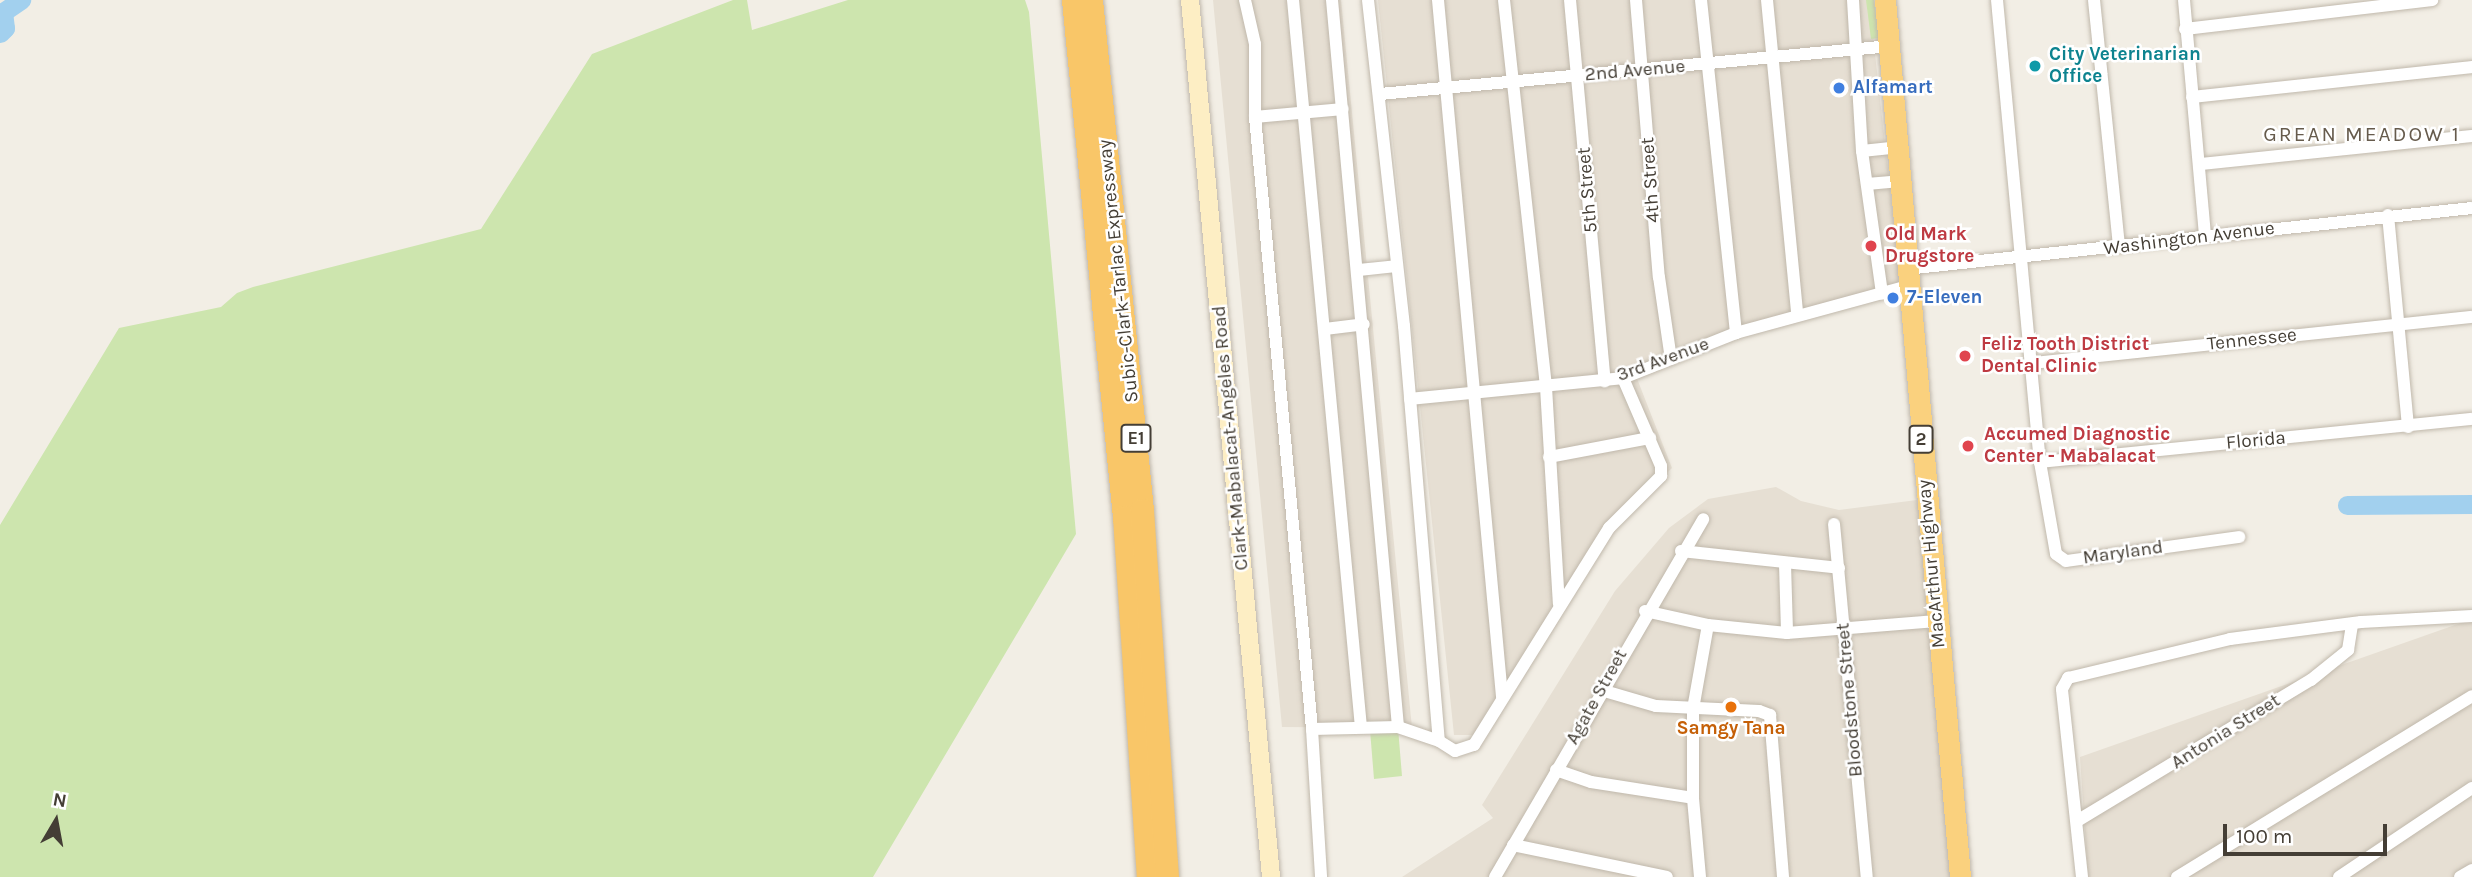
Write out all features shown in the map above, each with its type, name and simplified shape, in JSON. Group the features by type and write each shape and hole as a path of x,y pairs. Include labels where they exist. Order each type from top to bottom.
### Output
{"highway":[{"name":"Subic-Clark-Tarlac Expressway","path":"1073,0 1125,530 1148,877"},
{"name":"Subic-Clark-Tarlac Expressway","path":"1091,0 1142,510 1167,877"},
{"name":"MacArthur Highway","path":"1885,0 1891,46 1907,277 1959,877"}],"main road":[{"name":"Clark-Mabalacat-Angeles Road","path":"1190,0 1271,877"}],"street":[{"path":"1245,0 1255,44 1255,117 1312,729 1310,741 1321,877"},
{"path":"1293,0 1306,112 1361,727"},
{"path":"1332,0 1364,324 1398,727"},
{"path":"1368,0 1410,399 1440,741"},
{"path":"1438,0 1502,697"},
{"path":"1504,0 1546,387 1559,604"},
{"name":"5th Street","path":"1570,0 1605,381"},
{"name":"4th Street","path":"1636,0 1659,277 1671,359"},
{"path":"1701,0 1736,333"},
{"path":"1767,0 1797,314"},
{"path":"1853,0 1862,151 1882,294"},
{"name":"Maryland","path":"1997,0 2019,258 2033,363 2040,462 2054,547 2060,559 2239,537"},
{"path":"2094,0 2119,247"},
{"path":"2184,0 2201,164 2205,237"},
{"path":"2185,29 2432,0"},
{"name":"2nd Avenue","path":"1380,94 1858,52 1891,46"},
{"path":"2192,97 2472,67"},
{"path":"1255,117 1343,109"},
{"path":"2201,164 2472,136"},
{"path":"1862,151 1898,147"},
{"path":"1867,184 1900,181"},
{"name":"Washington Avenue","path":"1907,277 2019,258 2388,215 2472,208"},
{"path":"2388,215 2400,325 2407,427"},
{"path":"1359,270 1396,266"},
{"name":"3rd Avenue","path":"1410,399 1623,379 1736,333 1797,314 1882,294 1907,277"},
{"name":"Tennessee","path":"2033,363 2472,317"},
{"path":"1325,329 1364,324"},
{"path":"1312,729 1398,727 1440,741 1455,751 1466,751 1609,528 1661,476 1650,438 1623,379"},
{"name":"Florida","path":"2040,462 2472,419"},
{"path":"1549,457 1650,438"},
{"name":"Agate Street","path":"1495,877 1645,611 1703,519"},
{"name":"Bloodstone Street","path":"1834,524 1867,877"},
{"path":"1681,551 1839,568"},
{"path":"1785,564 1787,633"},
{"path":"1645,611 1708,625 1787,633 1937,621"},
{"path":"2082,877 2062,689 2071,676 2217,642 2352,624 2472,616"},
{"name":"Antonia Street","path":"2077,821 2311,680 2348,650 2352,624"},
{"path":"1700,877 1693,797 1693,709 1708,625"},
{"path":"1601,690 1656,706 1765,712 1770,721 1783,877"},
{"path":"2177,877 2472,696"},
{"path":"1556,770 1591,782 1693,797"},
{"path":"2339,877 2472,788"},
{"path":"1513,845 1667,877"},
{"path":"2460,877 2472,870"}],"shaded area":[{"path":"1213,0 1341,0 1412,728 1282,727"},
{"path":"1378,0 1869,0 1901,288 1751,324 1636,376 1672,468 1628,510 1579,575 1483,735 1454,735"},
{"path":"1776,487 1801,501 1839,510 1917,500 1932,581 1957,877 1402,877 1493,818 1482,805 1615,591 1669,528 1708,499"},
{"path":"2472,619 2472,877 2088,877 2080,757"}],"green space":[{"path":"733,0 747,0 752,30 848,0 1025,0 1029,12 1076,534 873,877 0,877 0,525 119,328 221,307 237,293 253,287 481,229 592,54"},
{"path":"1866,0 1874,0 1879,38 1871,39"},
{"path":"1398,728 1402,776 1374,779 1370,730"}],"waterway":[{"path":"0,33 5,28 3,12 21,0"},
{"path":"2347,505 2472,504"}],"place":[{"name":"City Veterinarian Office","path":"2035,66"},
{"name":"Alfamart","path":"1839,88"},
{"name":"Old Mark Drugstore","path":"1871,246"},
{"name":"7-Eleven","path":"1893,298"},
{"name":"Feliz Tooth District Dental Clinic","path":"1965,356"},
{"name":"Accumed Diagnostic Center - Mabalacat","path":"1968,446"},
{"name":"Samgy Tana","path":"1731,707"}],"district":[{"name":"GREAN MEADOW 1","path":"2362,134"}]}
